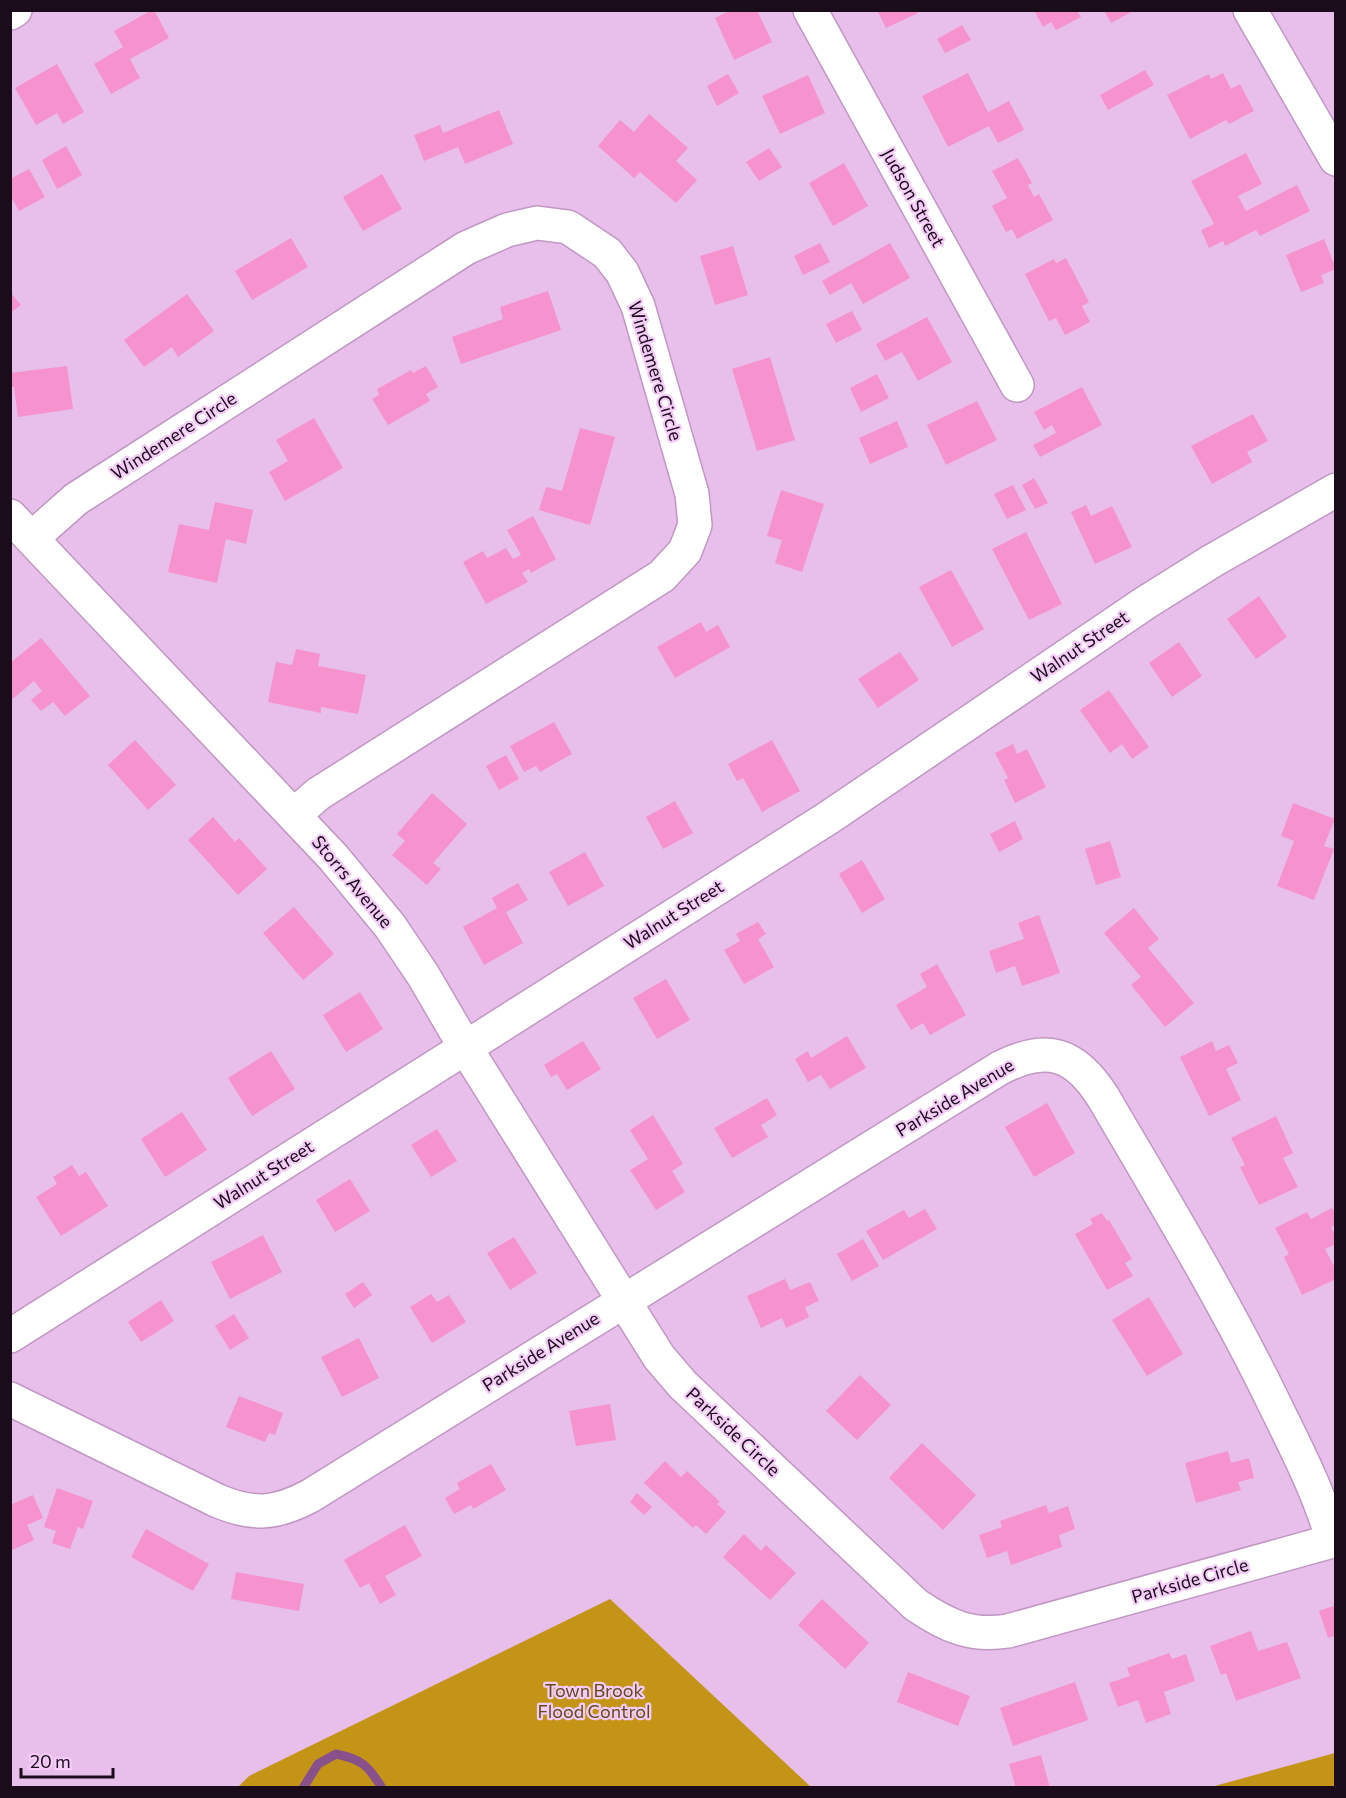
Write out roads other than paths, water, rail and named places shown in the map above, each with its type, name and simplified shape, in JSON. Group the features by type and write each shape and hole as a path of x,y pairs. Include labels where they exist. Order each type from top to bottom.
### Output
{"street":[{"path":"10,13 15,10"},
{"name":"Judson Street","path":"810,10 1017,385"},
{"path":"1250,10 1335,159"},
{"name":"Windemere Circle","path":"21,527 61,511 466,248 485,238 537,223 568,227 608,253 622,272 638,306 692,494 695,525 685,551 662,576 325,790 294,815"},
{"name":"Walnut Street","path":"10,1336 828,818 1145,603 1212,561 1335,490"},
{"name":"Storrs Avenue","path":"21,527 294,815 352,878 390,926 423,975 465,1047 623,1301"},
{"name":"Parkside Avenue","path":"10,1399 233,1508 264,1512 279,1510 310,1496 1000,1068 1028,1056 1044,1054 1058,1057"},
{"name":"Parkside Circle","path":"623,1301 659,1357 683,1385 916,1605 958,1628 975,1633 1008,1632 1334,1540 1311,1479 1226,1307 1093,1082 1072,1062 1058,1057"}],"waterway":[{"path":"303,1788 318,1764 336,1754 352,1758 363,1764 382,1788"}],"park label":[{"name":"Town Brook Flood Control","path":"594,1701"}]}
